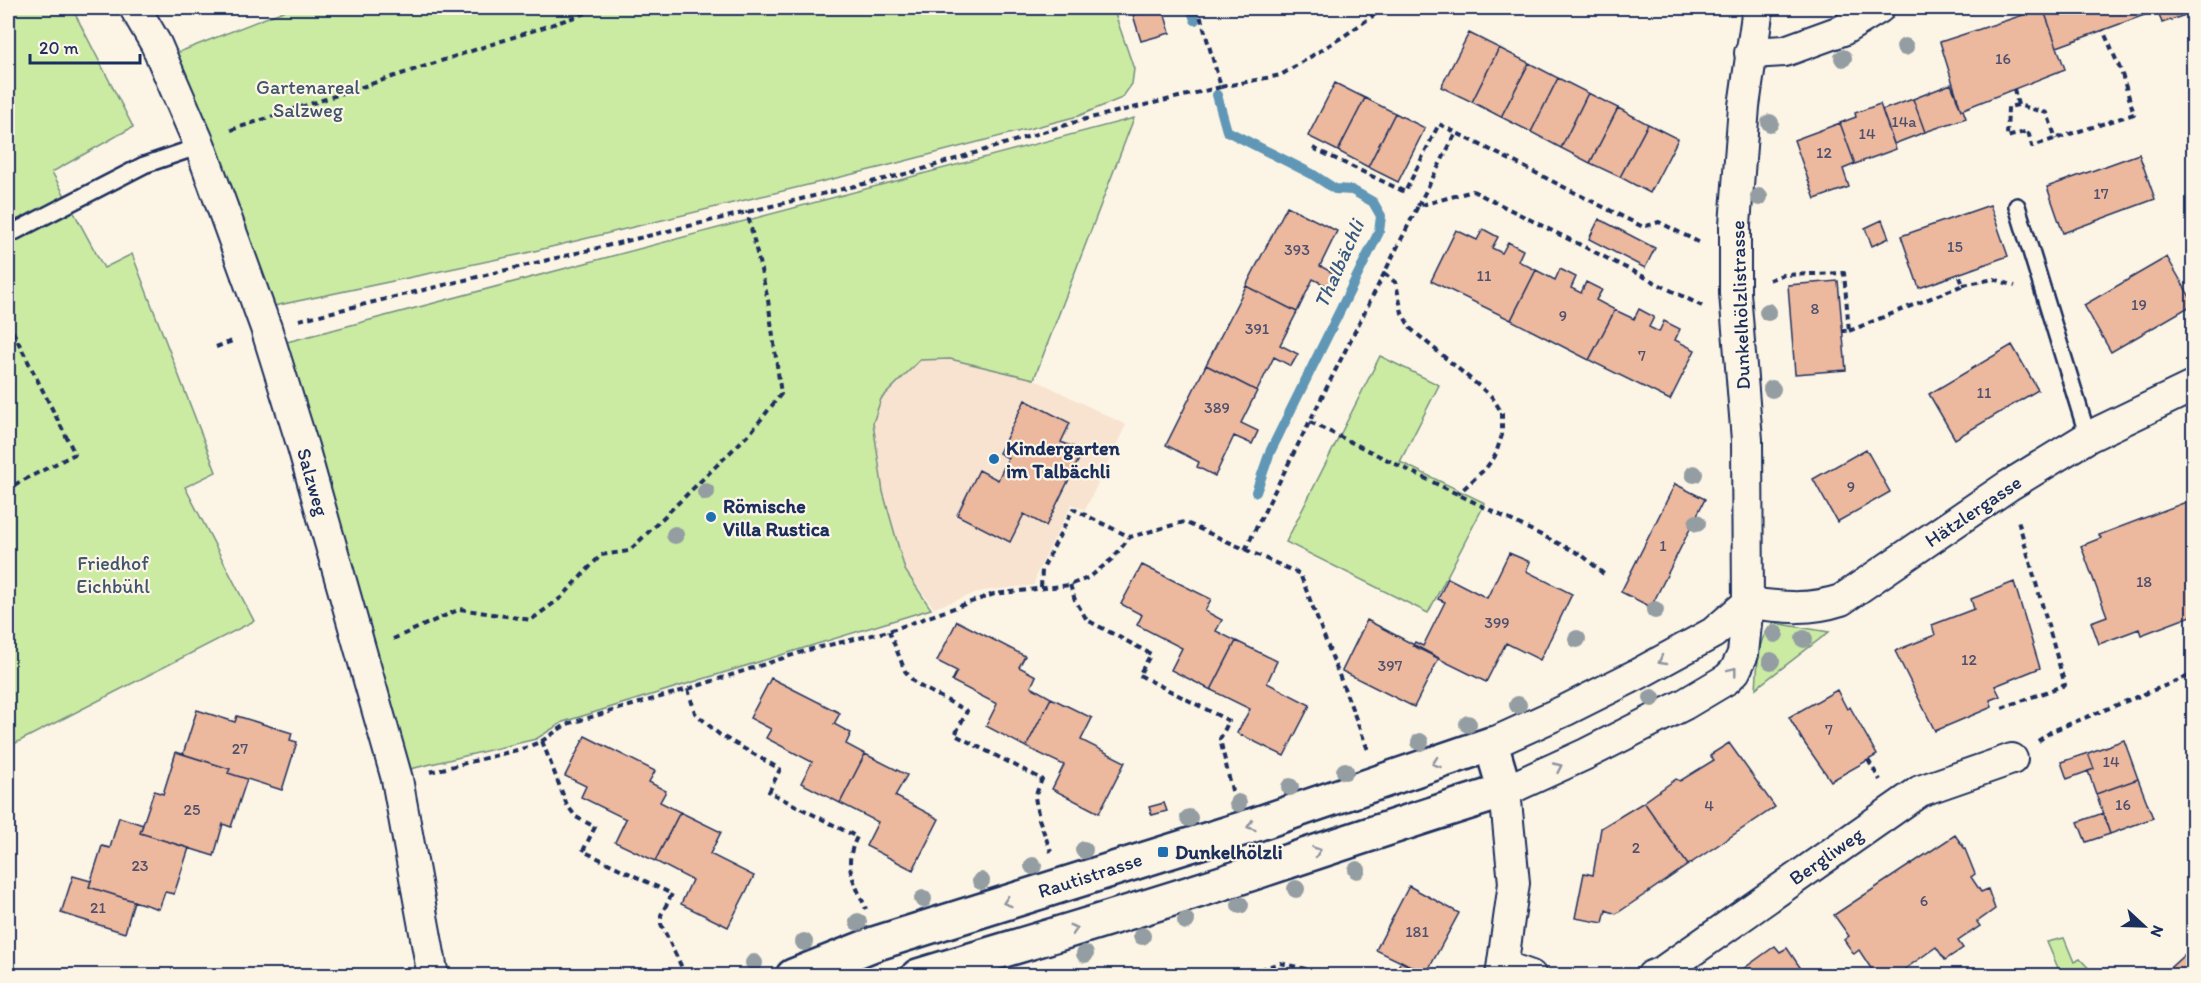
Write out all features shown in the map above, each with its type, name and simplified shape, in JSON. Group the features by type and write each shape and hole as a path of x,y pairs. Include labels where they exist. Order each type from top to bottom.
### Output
{"street":[{"name":"Salzweg","path":"135,8 156,44 199,143 266,328 303,447 396,779 433,975"},
{"name":"Dunkelhölzlistrasse","path":"1748,603 1747,440 1734,257 1744,106 1758,8"},
{"path":"1750,53 1785,51 1843,30 1879,8"},
{"name":"Hätzlergasse","path":"1748,603 1816,607 1841,600 2008,486 2088,437 2193,386"},
{"path":"1531,975 1502,971 1514,883 1505,791 1491,744 1566,710 1666,659 1713,633 1748,603"},
{"path":"918,975 1116,916 1505,791 1606,744 1685,704 1727,679 1735,671 1743,654 1748,603"},
{"name":"Rautistrasse","path":"793,975 874,944 1248,827 1491,744"},
{"name":"Bergliweg","path":"1652,975 1662,972 1920,791 2012,759"}],"lane":[{"path":"8,235 144,165 199,143"},
{"path":"2017,206 2088,437"}],"path":[{"path":"199,143 602,8"},
{"path":"1198,8 1221,87"},
{"path":"266,328 913,172 1082,120 1281,75 1384,8"},
{"path":"2056,139 2047,113 2018,105 2008,107 2007,137 2028,131 2032,146 2056,139 2134,114 2121,71 2103,30"},
{"path":"2014,89 2018,105"},
{"path":"1312,148 1405,192 1439,124 1643,227 1659,222 1705,246"},
{"path":"1245,550 1456,133"},
{"path":"1418,206 1473,191 1708,309"},
{"path":"362,652 460,609 531,620 562,597 601,555 629,550 751,432 781,394 768,300 747,211"},
{"path":"1384,273 1396,283 1402,313 1411,329 1492,397 1502,413 1502,435 1495,456 1486,468 1458,494"},
{"path":"1764,282 1782,275 1844,273 1849,331"},
{"path":"1959,274 1963,285"},
{"path":"1843,331 1849,331 1963,285 1994,279 2045,298"},
{"path":"8,322 75,454 8,488"},
{"path":"1309,422 1581,555 1606,576"},
{"path":"1041,587 1042,570 1073,509 1130,537"},
{"path":"2002,708 2065,685 2017,516"},
{"path":"396,779 515,750 542,741 567,724 688,689 808,650 890,631 993,594 1070,585 1090,577 1112,559 1130,537 1184,522 1300,574 1370,754"},
{"path":"1070,585 1075,600 1087,620 1151,654 1139,675 1229,721 1220,739 1233,796"},
{"path":"890,631 905,671 916,684 967,711 955,735 1042,779 1035,797 1039,819 1052,854"},
{"path":"2052,731 2193,674"},
{"path":"688,689 695,713 720,735 780,769 769,792 857,837 849,852 848,864 866,912"},
{"path":"542,741 567,805 576,817 595,827 583,851 672,894 661,915 661,924 686,975"},
{"path":"1240,975 1280,963 1335,975"}],"shaded area":[{"name":"Kindergarten im Talbächli","path":"950,359 1034,379 1126,425 1085,510 1072,504 1037,573 1034,585 983,591 934,608 905,570 882,492 873,423 881,399 920,360"}],"green space":[{"name":"Friedhof Eichbühl","path":"8,8 72,8 133,127 52,172 104,268 132,254 216,472 185,487 254,621 8,747"},
{"name":"Gartenareal Salzweg","path":"291,8 1113,8 1134,69 1132,84 1122,98 1078,116 882,167 522,254 269,307 241,211 174,54"},
{"path":"1134,118 1034,379 950,359 920,360 881,399 873,423 883,492 905,570 931,609 563,722 536,739 406,770 283,343"},
{"path":"1380,356 1439,385 1400,462 1485,503 1428,613 1286,542"},
{"path":"1774,623 1829,632 1756,688 1761,644 1768,629"},
{"path":"2064,938 2074,962 2080,959 2095,975 2061,975 2047,942"}],"building":[{"path":"1131,8 1159,8 1133,15"},
{"path":"1163,8 1170,33 1141,41 1133,15"},
{"path":"1294,8 1294,9 1231,9"},
{"path":"2043,8 2065,69 1961,110 1940,42 2023,15 2022,11"},
{"path":"2043,8 2157,8 2158,10 2057,47"},
{"path":"2157,8 2194,8 2194,12 2162,23"},
{"path":"1469,33 1499,48 1472,102 1441,87"},
{"path":"1499,48 1529,63 1501,117 1472,102"},
{"path":"1529,63 1558,78 1531,132 1501,117"},
{"path":"1558,78 1588,93 1561,148 1531,132"},
{"path":"1335,83 1365,98 1338,151 1308,136"},
{"path":"1951,84 1966,118 1925,132 1913,99"},
{"path":"1588,93 1618,108 1590,163 1561,148"},
{"path":"1365,98 1395,113 1368,167 1338,151"},
{"path":"1913,99 1925,132 1894,144 1882,110"},
{"path":"1880,104 1896,149 1855,164 1840,123 1856,117 1855,113"},
{"path":"1618,108 1648,124 1620,177 1590,163"},
{"path":"1395,113 1425,128 1398,182 1368,167"},
{"path":"1840,123 1855,164 1843,169 1849,187 1815,199 1794,140"},
{"path":"1648,124 1678,139 1650,193 1620,177"},
{"path":"2139,154 2155,199 2063,233 2047,187"},
{"path":"1990,205 2008,256 1919,288 1901,236"},
{"path":"1287,206 1337,231 1320,266 1337,275 1331,288 1313,279 1297,312 1246,286"},
{"path":"1599,219 1655,248 1645,268 1589,239"},
{"path":"1882,220 1889,238 1872,246 1865,228"},
{"path":"1483,229 1498,237 1492,248 1502,253 1508,242 1523,250 1518,261 1536,270 1511,320 1431,281 1456,230 1477,240"},
{"path":"2167,257 2194,304 2111,352 2084,305"},
{"path":"1560,269 1576,277 1571,288 1581,293 1586,282 1602,290 1596,300 1615,310 1589,360 1511,320 1536,270 1555,280"},
{"path":"1838,281 1846,370 1795,374 1788,285"},
{"path":"1246,286 1297,312 1280,345 1298,354 1291,366 1274,357 1257,391 1206,365"},
{"path":"1639,309 1654,317 1649,327 1659,332 1664,321 1680,329 1675,340 1695,350 1670,400 1589,360 1615,310 1634,319"},
{"path":"2012,345 2038,390 1955,439 1929,394"},
{"path":"1206,365 1257,391 1241,423 1258,431 1252,444 1234,436 1215,476 1197,467 1199,462 1166,445"},
{"path":"1025,400 1070,423 1061,442 1083,451 1046,526 1024,514 1010,542 957,515 979,470 998,480 1008,458 999,453"},
{"path":"1866,449 1890,492 1837,522 1813,479"},
{"path":"1675,484 1705,499 1651,607 1621,592"},
{"path":"2194,499 2194,615 2141,635 2139,629 2099,644 2091,622 2107,616 2081,546 2101,538 2099,535"},
{"path":"1509,553 1530,562 1526,571 1572,594 1540,660 1506,643 1486,682 1413,646 1415,642 1423,646 1445,602 1438,599 1448,578 1487,598"},
{"path":"1142,565 1211,599 1205,611 1222,620 1216,631 1236,641 1211,690 1171,670 1182,648 1137,625 1142,615 1121,604"},
{"path":"2014,582 2040,668 1995,686 2000,696 1990,700 1992,707 1935,731 1895,651 1935,635 1932,625 1974,609 1971,599"},
{"path":"1367,620 1439,658 1414,707 1342,671"},
{"path":"957,621 1025,656 1019,667 1036,676 1031,687 1051,698 1026,747 986,726 997,704 952,681 957,671 937,661"},
{"path":"1236,641 1277,661 1267,683 1310,705 1284,756 1237,733 1250,709 1211,690"},
{"path":"771,678 840,713 834,724 851,733 846,744 865,754 840,803 801,783 812,762 766,738 771,729 750,718"},
{"path":"1837,690 1847,709 1850,707 1877,755 1831,781 1789,717"},
{"path":"1051,698 1092,718 1081,740 1125,762 1099,813 1052,789 1064,765 1026,747"},
{"path":"197,710 235,722 237,716 292,733 290,740 297,742 282,790 228,773 230,769 183,754"},
{"path":"585,736 655,771 649,782 666,791 660,802 680,812 655,861 615,842 626,819 581,797 586,786 565,776"},
{"path":"2124,740 2138,779 2096,794 2088,771 2094,769 2088,753"},
{"path":"1729,743 1775,807 1688,865 1644,802 1676,779 1680,781 1714,760 1710,755"},
{"path":"176,752 230,769 228,773 247,779 231,827 223,824 214,856 140,833 154,791 163,794"},
{"path":"2088,753 2094,769 2067,779 2061,762"},
{"path":"865,754 907,775 895,796 939,819 913,870 866,846 878,822 840,803"},
{"path":"2138,779 2153,818 2110,834 2096,794"},
{"path":"1644,802 1688,865 1616,914 1606,910 1603,923 1575,918 1584,873 1593,875 1601,828"},
{"path":"1164,803 1167,811 1152,815 1149,807"},
{"path":"680,812 721,832 710,854 754,876 728,927 681,904 692,880 655,861"},
{"path":"2103,813 2110,834 2086,842 2078,822"},
{"path":"119,817 143,825 140,833 189,848 174,894 165,892 159,909 89,887 102,846 110,848"},
{"path":"1955,835 1965,849 1975,874 1971,877 1981,892 1988,889 1995,909 1977,922 1980,926 1958,941 1963,948 1945,960 1936,947 1895,976 1876,976 1859,950 1854,954 1844,940 1849,936 1834,915"},
{"path":"73,876 91,881 89,887 134,901 125,933 61,913"},
{"path":"1409,886 1459,913 1426,974 1376,950"},
{"path":"1775,946 1780,952 1787,948 1806,976 1741,976 1739,972"},
{"path":"2193,947 2194,976 2161,976"},
{"path":"1401,961 1426,974 1432,976 1393,976"}],"waterway":[{"name":"Thalbächli","path":"1191,8 1195,20"},
{"name":"Thalbächli","path":"1217,95 1227,131 1312,174 1335,189 1352,190 1373,202 1381,216 1379,232 1270,452 1256,492"}],"place":[{"name":"Kindergarten im Talbächli","path":"994,459"},
{"name":"Römische Villa Rustica","path":"711,517"},
{"name":"Dunkelhölzli","path":"1163,852"}]}
